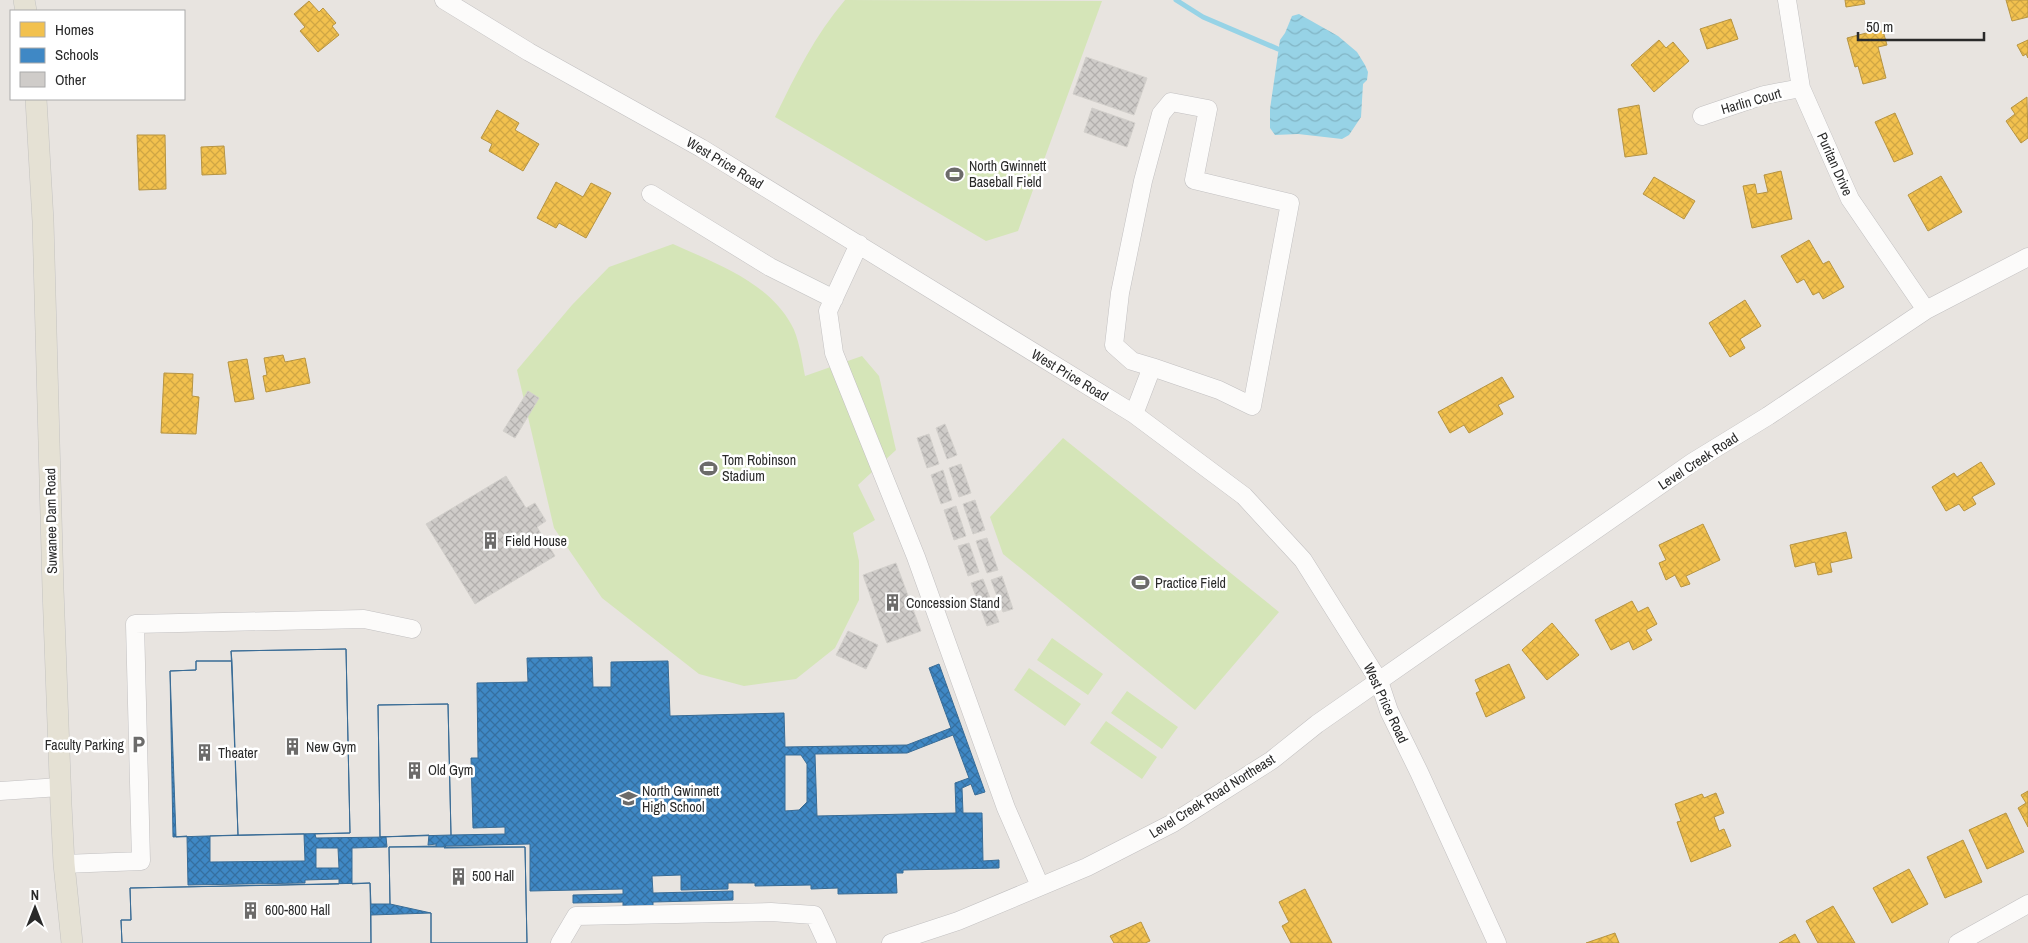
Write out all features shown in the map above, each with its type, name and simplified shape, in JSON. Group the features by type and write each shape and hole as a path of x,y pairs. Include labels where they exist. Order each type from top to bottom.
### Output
{"main road":[{"name":"Suwanee Dam Road","path":"36,100 43,221 60,787 64,864 72,943"}],"street":[{"name":"West Price Road","path":"444,0 530,52 701,148 1134,414 1244,496 1304,560 1379,681 1389,711 1497,943"},
{"name":"Puritan Drive","path":"1787,0 1801,88 1850,199 1926,310"},
{"name":"Harlin Court","path":"1702,116 1764,95 1801,88"},
{"path":"1172,102 1208,108 1194,180 1290,203 1252,406 1219,390 1152,367 1132,361 1114,345 1120,293 1144,181 1161,114 1172,102"},
{"path":"651,194 770,267 834,299"},
{"path":"859,244 828,311 834,354 916,557 1006,808 1040,886"},
{"name":"Level Creek Road","path":"1379,681 1693,462 1768,416 1926,310 2028,257"},
{"path":"1134,414 1152,367"},
{"path":"64,864 141,861 135,624 364,619 412,629"},
{"name":"Level Creek Road Northeast","path":"892,943 958,921 1087,867 1173,823 1272,760 1317,724 1379,681"},
{"path":"0,791 60,787"},
{"path":"1958,943 2028,904"},
{"path":"560,943 576,916 771,912 814,915 827,943"}],"green space":[{"name":"North Gwinnett Baseball Field","path":"845,0 1102,1 1018,231 986,241 775,117 815,42"},
{"name":"Tom Robinson Stadium","path":"673,244 739,275 769,296 781,309 794,329 805,376 862,356 879,376 896,450 858,485 875,520 853,533 859,561 859,600 835,648 796,679 744,686 699,674 602,598 554,528 517,370 572,305 609,267"},
{"name":"Practice Field","path":"1063,438 1279,612 1195,710 1003,554 990,517"},
{"path":"1052,638 1103,674 1088,695 1037,660"},
{"path":"1029,668 1081,704 1065,726 1014,690"},
{"path":"1127,691 1178,727 1162,749 1111,713"},
{"path":"1106,721 1157,757 1142,779 1090,743"}],"water":[{"path":"1299,14 1338,36 1357,52 1368,72 1367,80 1363,84 1361,117 1349,135 1342,139 1298,134 1275,135 1270,128 1270,109 1280,40 1292,16"}],"building: Homes":[{"path":"1845,0 1864,0 1865,4 1846,7"},
{"path":"2006,0 2028,0 2028,17 2012,21"},
{"path":"309,1 319,12 323,8 336,23 332,26 339,35 318,52 300,31 305,27 294,14"},
{"path":"1731,19 1738,39 1707,49 1700,29"},
{"path":"1874,31 1883,31 1887,45 1878,47 1886,78 1863,84 1858,66 1855,67 1847,38"},
{"path":"1659,40 1666,48 1673,42 1689,61 1654,92 1631,65"},
{"path":"2028,40 2028,58 2026,54 2023,56 2017,45"},
{"path":"2027,97 2028,138 2021,143 2006,121 2015,114 2011,108"},
{"path":"1639,105 1647,154 1625,157 1618,109"},
{"path":"497,110 519,123 515,130 539,144 523,171 489,151 492,144 481,138"},
{"path":"1895,113 1913,154 1894,162 1875,122"},
{"path":"137,135 165,135 166,189 139,190"},
{"path":"224,146 226,174 202,175 201,147"},
{"path":"1781,171 1792,219 1752,228 1743,186 1755,184 1757,194 1768,192 1764,175"},
{"path":"1941,176 1962,212 1928,231 1908,195"},
{"path":"1654,177 1695,201 1684,219 1643,194"},
{"path":"556,182 583,197 591,183 611,193 586,238 559,223 556,228 537,218"},
{"path":"1809,240 1823,264 1829,261 1844,287 1823,299 1819,292 1813,295 1804,279 1797,283 1781,256"},
{"path":"1745,300 1761,326 1740,339 1745,348 1730,357 1709,323"},
{"path":"283,355 285,362 305,358 310,383 266,392 263,376 267,375 264,358"},
{"path":"247,359 254,399 235,402 228,362"},
{"path":"164,373 193,374 192,396 199,397 196,434 161,433"},
{"path":"1502,377 1514,397 1498,405 1503,414 1469,433 1464,425 1450,433 1438,412"},
{"path":"1981,462 1995,484 1972,497 1976,504 1964,511 1959,504 1946,511 1932,487 1954,473 1957,477"},
{"path":"1703,524 1720,560 1686,576 1690,584 1681,587 1675,575 1666,580 1659,563 1666,560 1659,545"},
{"path":"1846,532 1852,558 1830,563 1832,572 1818,575 1815,562 1795,567 1790,545"},
{"path":"1632,601 1638,612 1648,607 1657,624 1646,630 1652,640 1633,650 1629,641 1611,650 1595,620"},
{"path":"1552,623 1579,655 1547,680 1522,650"},
{"path":"1509,664 1525,698 1486,717 1476,693 1480,691 1475,680"},
{"path":"2028,791 2028,827 2018,808 2026,803 2021,795"},
{"path":"1716,793 1724,813 1714,817 1719,831 1724,829 1731,846 1691,862 1677,822 1681,821 1675,804 1702,794 1704,798"},
{"path":"2006,813 2024,852 1987,869 1969,830"},
{"path":"1963,840 1982,882 1945,898 1927,857"},
{"path":"1909,869 1928,904 1892,923 1873,888"},
{"path":"1305,889 1332,943 1291,943 1282,926 1289,922 1279,902"},
{"path":"1833,906 1855,943 1818,943 1806,921"},
{"path":"1141,922 1150,941 1145,943 1114,943 1110,936"},
{"path":"1615,933 1619,943 1586,943"},
{"path":"1795,934 1800,943 1779,943"}],"building: Schools":[{"name":"North Gwinnett High School","path":"346,649 350,833 315,834 316,838 386,837 387,847 352,848 352,884 370,883 371,904 390,904 389,847 436,846 436,844 428,845 429,835 380,837 378,705 448,704 451,835 505,834 505,827 473,828 471,758 478,758 477,683 528,682 527,658 592,657 593,687 611,687 611,662 668,661 670,716 784,713 785,747 907,745 951,728 929,668 939,664 985,792 975,795 971,784 962,788 963,813 982,813 983,861 999,860 999,868 903,870 903,873 896,873 897,893 838,894 838,888 811,889 811,885 755,886 755,883 728,883 728,889 681,890 681,875 652,876 653,893 733,891 733,900 653,902 653,909 623,910 623,902 573,903 573,895 623,894 623,889 530,891 530,844 446,846 444,848 525,847 527,943 431,943 431,913 371,915 371,943 122,943 121,920 131,920 130,888 339,884 339,879 305,880 305,883 188,885 187,836 173,837 170,671 196,670 196,661 232,661 231,651","holes":["953,735 969,778 955,783 956,813 817,816 815,754 907,753","785,755 801,755 807,764 807,802 799,810 785,811","304,834 305,861 210,862 210,836","316,848 338,848 339,868 316,868"]},
{"name":"New Gym","path":"346,649 350,833 238,835 231,651"},
{"name":"Theater","path":"196,661 232,661 238,835 176,837 170,671 196,670"},
{"name":"Old Gym","path":"448,704 451,835 380,837 378,705"},
{"name":"500 Hall","path":"389,847 525,847 527,943 431,943 431,913 390,904"},
{"name":"600-800 Hall","path":"370,883 371,943 122,943 121,920 131,920 130,888"}],"building: Other":[{"path":"1086,57 1147,78 1134,115 1073,94"},
{"path":"1092,108 1135,123 1127,147 1084,132"},
{"path":"528,391 539,398 515,438 503,431"},
{"path":"945,424 957,455 947,459 936,428"},
{"path":"929,434 939,464 927,468 917,438"},
{"path":"961,464 971,493 959,497 949,468"},
{"path":"943,470 952,500 941,504 931,475"},
{"name":"Field House","path":"506,476 526,508 535,503 546,521 537,527 555,556 475,604 426,524"},
{"path":"975,500 985,530 973,534 963,504"},
{"path":"956,506 966,536 954,540 944,510"},
{"path":"987,538 998,570 987,573 976,541"},
{"path":"969,543 979,572 968,576 958,546"},
{"name":"Concession Stand","path":"896,563 921,631 887,643 863,575"},
{"path":"1002,576 1013,609 1003,612 991,580"},
{"path":"983,579 999,622 987,626 971,583"},
{"path":"848,631 878,645 866,669 836,655"}],"waterway":[{"path":"1176,0 1203,17 1278,49"}],"place":[{"name":"North Gwinnett Baseball Field","path":"955,174"},
{"name":"Tom Robinson Stadium","path":"708,468"},
{"name":"Field House","path":"491,541"},
{"name":"Practice Field","path":"1141,583"},
{"name":"Concession Stand","path":"892,603"},
{"name":"Faculty Parking","path":"138,745"},
{"name":"New Gym","path":"292,747"},
{"name":"Theater","path":"204,753"},
{"name":"Old Gym","path":"414,770"},
{"name":"North Gwinnett High School","path":"628,799"},
{"name":"500 Hall","path":"458,876"},
{"name":"600-800 Hall","path":"251,910"}]}
